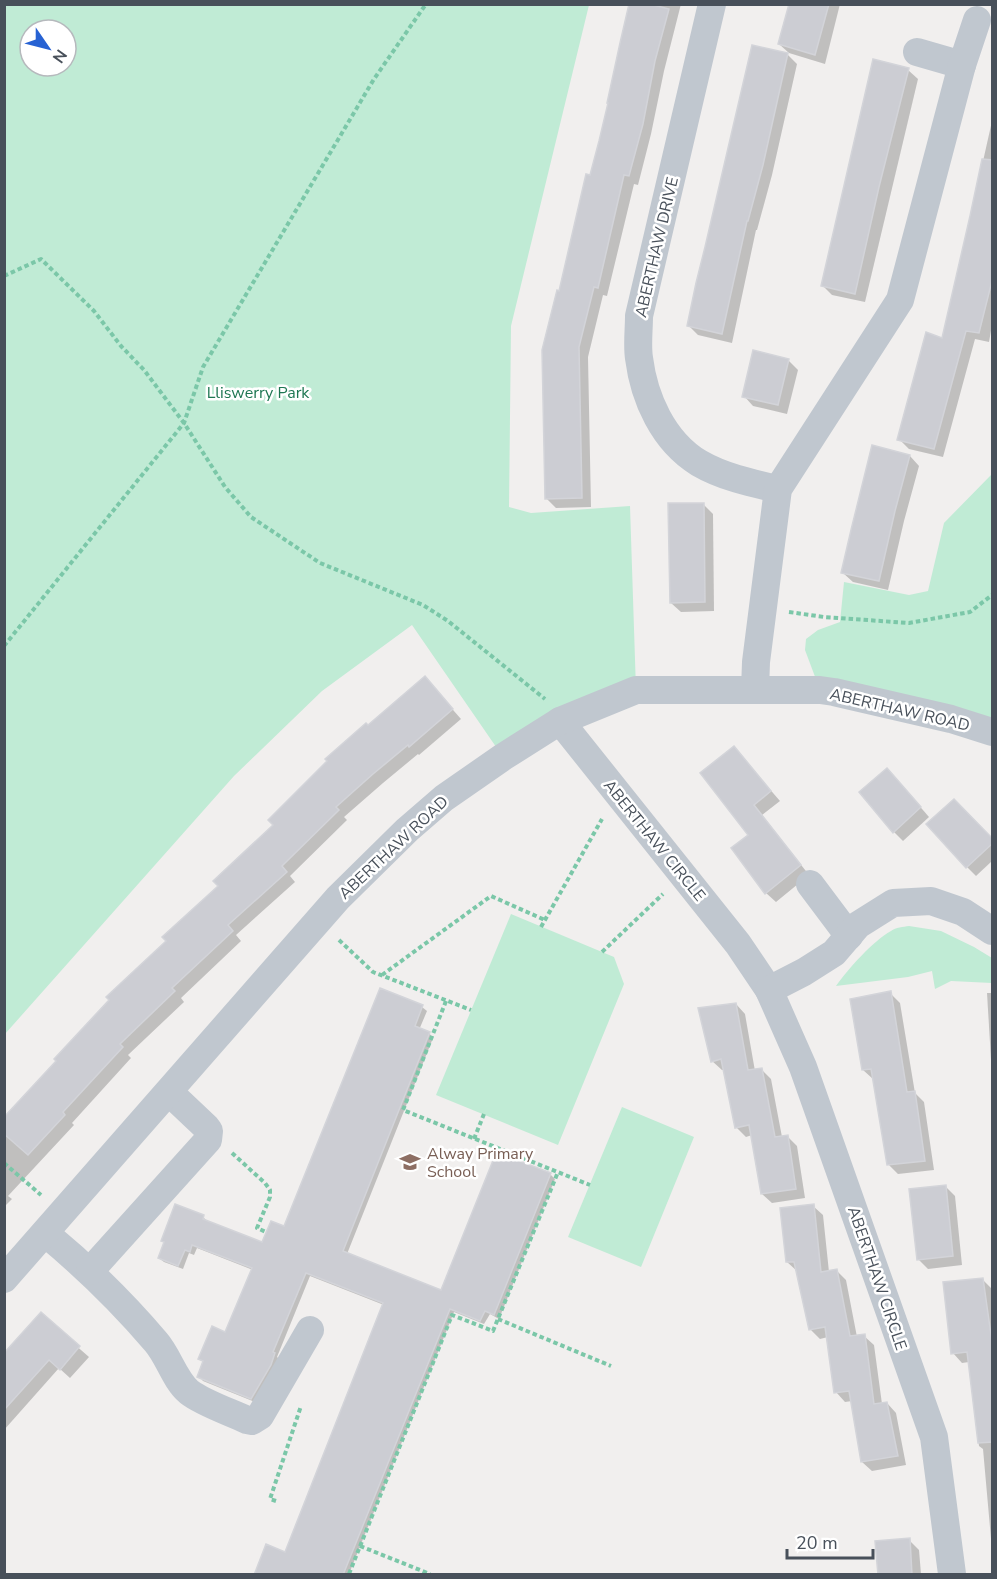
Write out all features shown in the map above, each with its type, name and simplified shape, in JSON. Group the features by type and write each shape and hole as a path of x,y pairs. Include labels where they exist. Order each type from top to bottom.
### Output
{"street":[{"name":"ABERTHAW DRIVE","path":"712,4 639,316 638,357 646,393 662,427 679,448 700,463 738,480 778,489"},
{"path":"755,690 756,662 778,489 900,300 962,65 977,20"},
{"path":"917,52 962,65"},
{"name":"ABERTHAW ROAD","path":"4,1279 338,898 407,830 444,798 503,757 556,713 636,690 834,692 951,719 993,732"},
{"name":"ABERTHAW CIRCLE","path":"556,713 738,944 769,990 803,1067 934,1437 952,1575"},
{"path":"810,884 849,936"},
{"path":"769,990 834,953 858,925 893,903 932,901 963,912 993,931"},
{"path":"90,1271 208,1140 209,1131 206,1127 169,1092"},
{"path":"45,1233 90,1271 117,1298 160,1347 180,1382 188,1391 247,1420 252,1421 260,1416 310,1330"}],"path":[{"path":"4,646 184,423 203,367 374,80 426,4"},
{"path":"4,276 41,259 94,312 158,388 184,423 225,487 251,517 320,563 423,605 448,621 556,713"},
{"path":"762,617 790,612 824,617 909,623 970,612 993,595"},
{"path":"541,927 617,792"},
{"path":"602,952 683,875"},
{"path":"382,975 490,896 545,920"},
{"path":"356,956 373,972 471,1010"},
{"path":"446,1000 403,1110 590,1185"},
{"path":"474,1139 484,1114"},
{"path":"231,1152 268,1186 270,1197 257,1228 266,1232"},
{"path":"4,1163 44,1198"},
{"path":"349,1575 452,1315 493,1331 558,1172"},
{"path":"498,1319 611,1366"},
{"path":"276,1501 270,1499 302,1402"},
{"path":"360,1546 430,1575"}],"green space":[{"name":"Lliswerry Park","path":"4,5 589,5 511,326 509,507 531,513 630,506 636,690 503,757 412,625 322,691 234,776 5,1034"},
{"path":"992,474 992,732 820,690 805,650 806,639 818,630 840,622 844,582 909,595 928,591 944,523"},
{"path":"511,914 614,957 624,984 558,1145 436,1095"},
{"path":"909,926 941,931 992,958 992,983 951,981 935,989 932,971 908,977 836,986 876,941 895,929"},
{"path":"622,1107 694,1137 641,1267 568,1237"}],"building":[{"path":"629,4 650,4 669,9 655,61 643,124 629,176 624,175 598,288 594,287 579,347 582,498 545,499 542,350 557,290 559,291 586,174 590,175 599,141"},
{"path":"789,4 829,4 815,55 778,44"},
{"path":"752,45 788,53 722,334 687,326"},
{"path":"873,59 909,68 855,294 821,286"},
{"path":"982,159 993,160 993,277 979,333 966,331 934,449 897,440 926,332 942,338"},
{"path":"753,350 789,359 778,405 742,397"},
{"path":"872,445 910,455 879,581 841,573"},
{"path":"668,503 704,503 705,602 670,603"},
{"path":"425,676 453,709 336,807 339,810 282,866 287,872 228,925 233,931 172,988 175,991 120,1044 123,1047 63,1112 65,1115 28,1155 4,1134 4,1117 109,1000 106,997 166,941 162,937 218,886 213,881 273,825 268,820 327,761 325,759"},
{"path":"734,746 771,791 754,805 801,865 765,894 731,848 748,835 700,773"},
{"path":"887,768 921,807 893,833 859,792"},
{"path":"954,799 993,839 993,843 966,868 926,824"},
{"path":"380,988 423,1005 415,1026 430,1032 343,1251 441,1290 496,1153 551,1173 494,1315 485,1311 480,1321 450,1309 343,1575 254,1575 266,1544 285,1552 383,1303 306,1273 273,1352 275,1353 271,1365 251,1399 197,1377 203,1361 198,1359 212,1326 225,1332 252,1268 192,1245 190,1252 185,1250 178,1266 158,1258 164,1242 161,1241 175,1204 204,1215 203,1219 262,1242 271,1221 284,1226"},
{"path":"891,991 907,1092 915,1091 925,1161 887,1165 871,1069 862,1070 850,999"},
{"path":"736,1003 748,1070 762,1068 775,1137 788,1135 796,1189 761,1194 749,1125 735,1128 721,1059 711,1062 698,1008"},
{"path":"946,1185 953,1256 917,1260 909,1189"},
{"path":"814,1204 821,1272 837,1269 850,1336 865,1334 874,1404 887,1402 898,1456 861,1462 849,1391 834,1393 825,1327 809,1330 794,1262 786,1262 780,1208"},
{"path":"983,1278 993,1349 993,1442 978,1443 967,1352 951,1354 943,1282"},
{"path":"41,1312 80,1346 60,1370 49,1360 4,1410 4,1353"},
{"path":"910,1538 912,1575 878,1575 875,1541"}],"place":[{"name":"Alway Primary School","path":"410,1162"}]}
